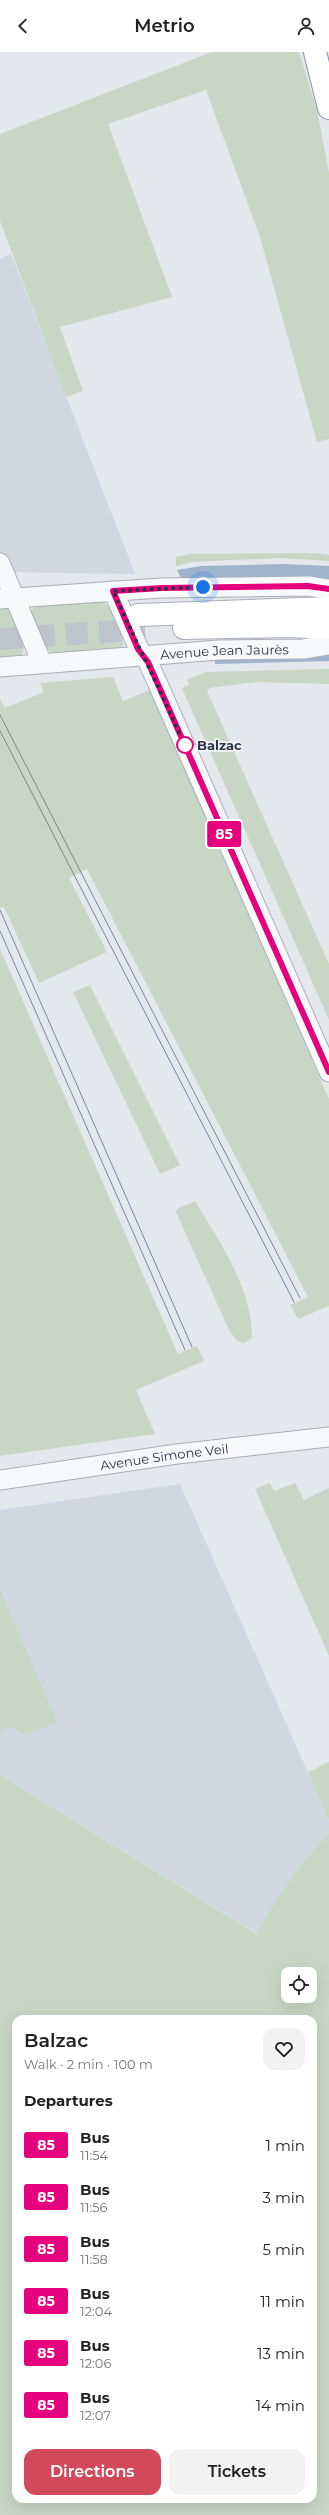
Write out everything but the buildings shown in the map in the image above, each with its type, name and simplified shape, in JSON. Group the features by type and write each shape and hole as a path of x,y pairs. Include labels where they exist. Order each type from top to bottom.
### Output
{"main road":[{"path":"315,52 329,108"},
{"name":"Avenue Jean Jaurès","path":"329,608 141,622 329,628"}],"street":[{"path":"0,563 7,598 42,663"},
{"path":"7,598 162,588 308,586 329,590"},
{"path":"113,591 161,691 329,1072"},
{"name":"Avenue Jean Jaurès","path":"0,667 143,655 219,650 303,649 329,645"},
{"name":"Avenue Simone Veil","path":"0,1480 177,1454 329,1437"}],"shaded area":[{"path":"11,254 135,574 0,572 0,259"},
{"path":"180,1484 329,1820 329,1833 301,1864 274,1903 258,1934 0,1775 0,1510"}],"green space":[{"path":"212,52 299,52 317,110 329,173 329,439 317,442 260,237 206,90 108,124 172,297 60,327 83,391 66,397 0,221 0,134"},
{"path":"314,553 329,555 329,561 280,558 191,562 176,566 176,557 190,554"},
{"path":"98,599 109,607 118,620 121,627 123,642 122,648 57,655 48,650 32,617 31,611 35,605"},
{"path":"0,605 10,610 25,644 21,657 0,660"},
{"path":"329,669 329,684 256,682 209,688 207,691 329,964 329,1020 182,688 189,685 187,680 205,672"},
{"path":"113,677 123,701 150,690 329,1099 329,1306 298,1319 290,1305 308,1297 87,869 69,878 107,952 39,983 4,907 0,908 0,699 5,708 44,692 40,683"},
{"path":"0,949 178,1354 197,1346 204,1361 136,1390 155,1434 0,1456"},
{"path":"90,985 180,1165 160,1174 73,992"},
{"path":"195,1201 224,1249 241,1283 251,1319 252,1338 244,1343 237,1341 229,1330 175,1210"},
{"path":"270,1483 274,1491 295,1483 304,1500 329,1488 329,1656 255,1489"},
{"path":"0,1590 57,1722 25,1735 10,1726 0,1731"},
{"path":"329,1762 329,1820 308,1772"},
{"path":"0,1775 257,1934 274,1903 301,1864 329,1833 329,2515 0,2515"}],"water":[{"path":"285,564 329,566 329,582 185,581 177,570 201,566"},
{"path":"329,652 329,661 215,664 215,657"}],"tunnel":[{"path":"0,639 145,629"}],"tram line":[{"path":"0,715 300,1298"},
{"path":"0,731 294,1302"},
{"path":"0,910 192,1347"},
{"path":"0,931 185,1350"}],"bus line":[{"name":"85","path":"329,589 308,586 162,588 113,591 138,649 148,662 329,1072"}],"place":[{"name":"Balzac","path":"185,745"}],"route":[{"path":"185,745 148,662 138,649 113,591 203,587"}]}
